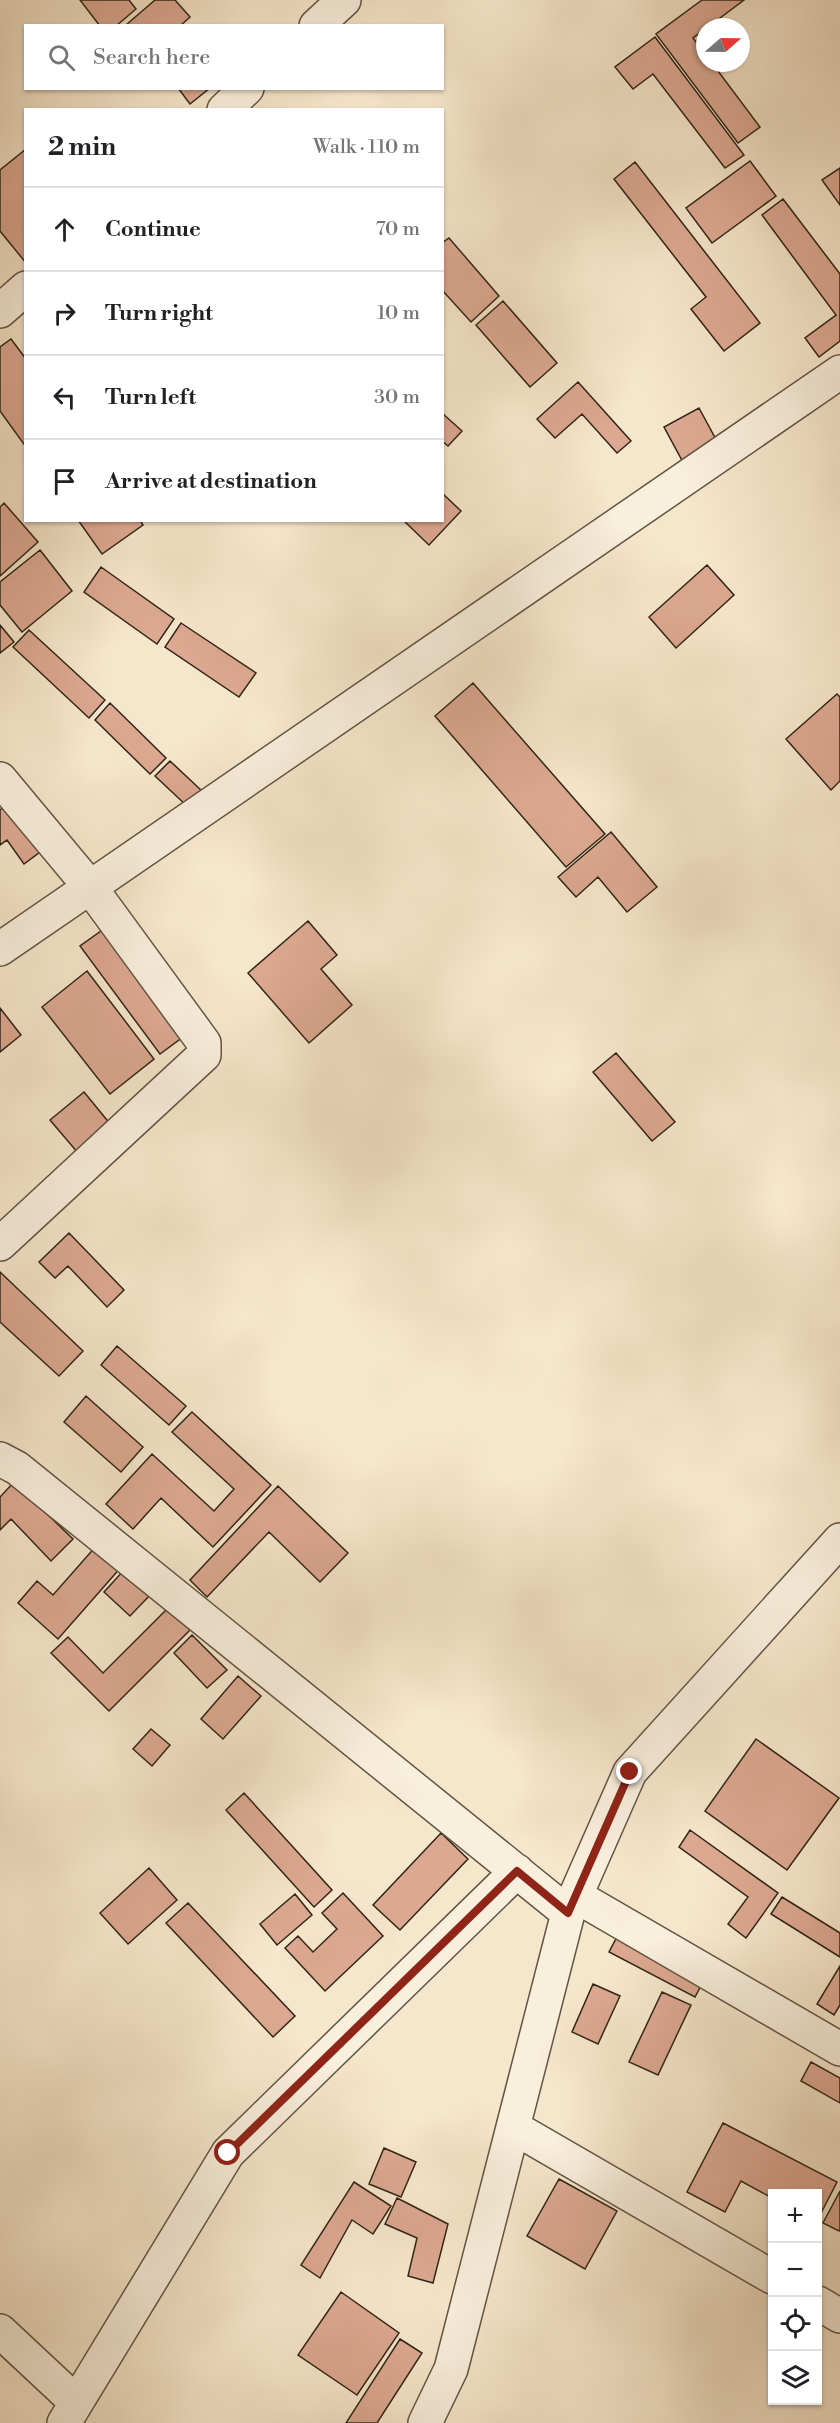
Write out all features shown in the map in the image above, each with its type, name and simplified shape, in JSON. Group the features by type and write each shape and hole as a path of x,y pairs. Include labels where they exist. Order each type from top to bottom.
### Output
{"street":[{"path":"318,24 344,0"},
{"path":"226,108 245,90"},
{"path":"0,311 24,290"},
{"path":"0,949 840,372"},
{"path":"0,779 90,887 204,1042 204,1054 0,1244"},
{"path":"6,1470 517,1871 572,1904 840,2049"},
{"path":"425,2423 451,2369 572,1904 630,1772 840,1540"},
{"path":"0,2331 70,2413 228,2153 517,1871"},
{"path":"513,2127 768,2275"},
{"path":"822,2305 840,2316"}],"building":[{"path":"80,0 129,0 136,9 118,24 98,24"},
{"path":"155,0 175,0 190,17 182,24 127,24"},
{"path":"702,0 744,0 720,18 696,18 696,36 693,38 696,42 696,72 719,72 760,127 738,143 656,34"},
{"path":"655,37 744,155 725,168 653,74 633,89 615,67"},
{"path":"180,90 208,90 190,104"},
{"path":"24,151 24,261 0,231 0,170"},
{"path":"750,161 776,196 712,243 686,208"},
{"path":"635,162 760,323 724,351 691,309 706,297 614,179"},
{"path":"840,168 840,205 822,180"},
{"path":"783,199 840,274 840,341 819,357 805,338 836,315 762,215"},
{"path":"449,238 499,296 471,322 444,292 444,242"},
{"path":"503,301 557,363 530,387 476,325"},
{"path":"11,339 24,356 24,444 0,411 0,347"},
{"path":"578,382 631,441 617,453 582,414 555,438 537,419"},
{"path":"699,408 719,445 684,464 664,427"},
{"path":"444,415 462,431 448,446 444,443"},
{"path":"444,495 461,511 429,545 405,522 444,522"},
{"path":"4,503 38,542 0,576 0,507"},
{"path":"79,522 141,522 143,525 102,554"},
{"path":"40,550 72,591 22,632 0,605 0,582"},
{"path":"707,565 734,595 676,648 649,617"},
{"path":"101,567 174,619 157,644 84,592"},
{"path":"181,623 256,673 239,697 165,647"},
{"path":"0,625 14,642 0,653"},
{"path":"29,630 105,700 89,718 13,647"},
{"path":"473,683 605,834 566,867 435,716"},
{"path":"837,694 840,697 840,781 831,790 786,739"},
{"path":"110,703 166,758 150,774 95,720"},
{"path":"170,761 202,791 188,807 155,776"},
{"path":"5,806 40,852 24,864 7,840 0,845 0,810"},
{"path":"611,832 657,887 627,912 598,877 576,897 558,877"},
{"path":"308,921 337,955 321,969 352,1005 309,1043 248,973"},
{"path":"108,926 187,1034 160,1054 80,946"},
{"path":"87,971 154,1059 110,1094 42,1007"},
{"path":"0,1008 21,1035 0,1052"},
{"path":"616,1053 675,1122 652,1141 593,1072"},
{"path":"84,1092 111,1125 78,1153 50,1120"},
{"path":"69,1233 124,1290 107,1307 68,1266 55,1278 39,1262"},
{"path":"0,1272 83,1351 59,1376 0,1322"},
{"path":"117,1346 186,1406 169,1425 101,1365"},
{"path":"86,1396 143,1447 121,1472 64,1422"},
{"path":"192,1412 271,1485 213,1547 161,1498 133,1529 106,1504 152,1454 214,1511 234,1489 172,1432"},
{"path":"14,1482 73,1539 51,1561 11,1519 0,1530 0,1497"},
{"path":"278,1486 348,1553 320,1582 269,1532 207,1597 190,1580"},
{"path":"97,1545 122,1566 58,1639 18,1603 37,1581 53,1595"},
{"path":"125,1569 152,1593 130,1616 104,1592"},
{"path":"168,1608 190,1630 109,1711 51,1653 68,1637 103,1673"},
{"path":"192,1635 227,1670 207,1688 174,1653"},
{"path":"238,1676 261,1696 223,1739 201,1719"},
{"path":"151,1729 170,1745 152,1766 133,1749"},
{"path":"756,1739 839,1798 787,1870 705,1811"},
{"path":"244,1793 332,1890 314,1907 226,1810"},
{"path":"690,1830 778,1893 746,1938 728,1924 748,1897 679,1847"},
{"path":"441,1833 468,1859 400,1930 373,1905"},
{"path":"149,1868 177,1900 128,1944 100,1913"},
{"path":"343,1893 383,1936 325,1991 285,1948 298,1936 313,1952 337,1929 322,1913"},
{"path":"295,1894 312,1915 277,1945 260,1924"},
{"path":"782,1897 840,1933 840,1957 771,1914"},
{"path":"188,1903 295,2016 273,2037 166,1923"},
{"path":"618,1935 704,1980 695,1997 609,1952"},
{"path":"840,1966 840,2005 834,2015 817,2004"},
{"path":"593,1984 620,1996 598,2044 572,2032"},
{"path":"662,1992 691,2005 658,2075 629,2062"},
{"path":"811,2062 840,2078 840,2103 801,2081"},
{"path":"723,2123 837,2182 822,2211 822,2189 768,2189 768,2196 741,2181 725,2212 687,2192"},
{"path":"384,2148 416,2162 401,2197 369,2184"},
{"path":"559,2179 617,2211 585,2269 527,2236"},
{"path":"354,2182 391,2206 373,2234 352,2220 320,2278 301,2265"},
{"path":"840,2191 840,2229 839,2231 823,2223"},
{"path":"397,2198 448,2224 433,2283 408,2276 417,2238 385,2224"},
{"path":"341,2292 399,2333 357,2395 298,2355"},
{"path":"400,2339 422,2353 377,2423 346,2423"}],"route":[{"path":"228,2153 517,1871 568,1913 630,1772"}]}
